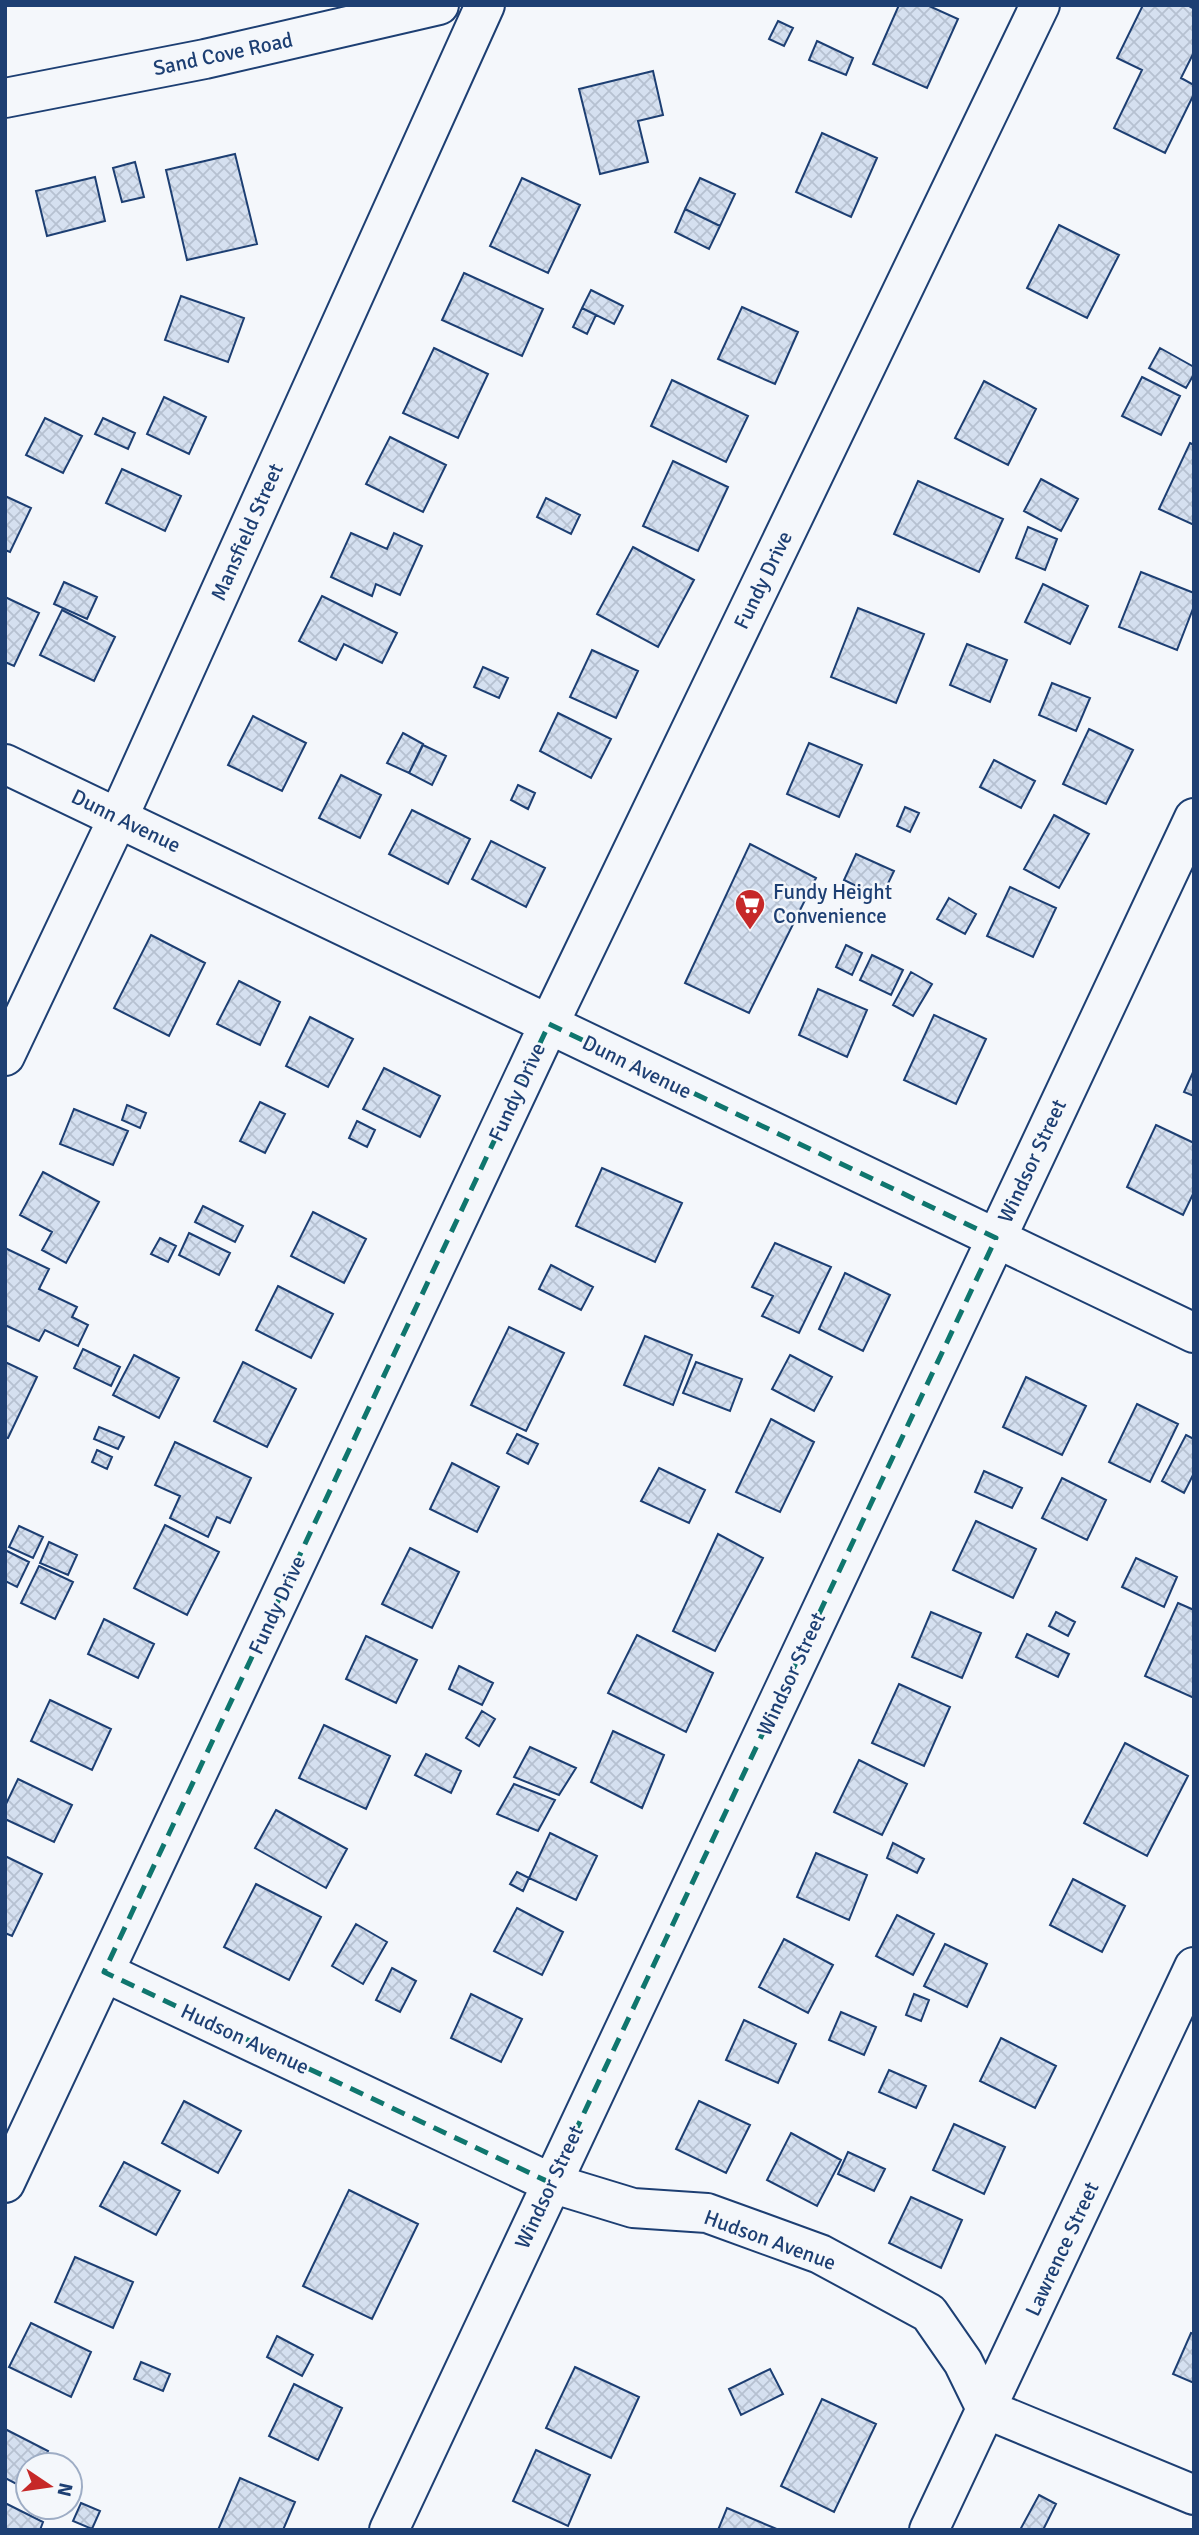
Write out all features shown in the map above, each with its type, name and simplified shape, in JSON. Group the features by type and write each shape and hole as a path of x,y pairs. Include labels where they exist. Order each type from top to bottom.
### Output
{"street":[{"name":"Sand Cove Road","path":"5,98 205,59 439,5"},
{"name":"Mansfield Street","path":"5,1056 118,818 485,5"},
{"name":"Fundy Drive","path":"5,2183 549,1024 1041,5"},
{"name":"Dunn Avenue","path":"5,764 1194,1333"},
{"name":"Windsor Street","path":"388,2530 1194,818"},
{"name":"Lawrence Street","path":"929,2530 1194,1967"},
{"name":"Hudson Avenue","path":"104,1972 551,2183 633,2208 707,2213 821,2254 929,2313 963,2362 986,2409"},
{"path":"986,2409 1194,2495"}],"highlighted area":[{"path":"549,1024 996,1238 551,2183 104,1972"}],"building":[{"path":"899,5 927,5 958,19 927,88 873,64"},
{"path":"1143,5 1187,5 1194,9 1194,52 1181,78 1194,85 1194,94 1165,153 1114,128 1142,70 1117,58"},
{"path":"778,21 793,28 784,46 769,39"},
{"path":"817,41 853,58 846,75 809,60"},
{"path":"653,71 663,115 638,121 648,162 600,174 579,89"},
{"path":"822,133 877,158 851,217 796,192"},
{"path":"235,154 257,244 187,260 166,170"},
{"path":"135,162 144,197 122,202 113,168"},
{"path":"95,177 105,221 47,236 36,191"},
{"path":"522,178 580,205 548,273 490,246"},
{"path":"700,178 735,194 720,226 685,209"},
{"path":"685,209 720,226 709,249 675,232"},
{"path":"1059,225 1119,255 1087,318 1027,288"},
{"path":"464,273 543,309 522,356 442,320"},
{"path":"591,290 623,306 614,324 582,308"},
{"path":"181,296 244,318 228,362 165,340"},
{"path":"742,307 798,332 775,384 718,359"},
{"path":"582,308 596,315 587,334 573,327"},
{"path":"434,348 488,374 458,438 403,413"},
{"path":"1160,348 1194,367 1194,374 1186,388 1149,368"},
{"path":"1142,377 1180,396 1161,435 1122,416"},
{"path":"672,380 748,416 726,462 651,426"},
{"path":"984,381 1036,409 1008,465 955,438"},
{"path":"164,397 206,417 189,454 147,434"},
{"path":"45,418 82,436 63,473 26,455"},
{"path":"103,418 135,433 128,449 95,434"},
{"path":"390,437 446,465 423,512 366,484"},
{"path":"1190,443 1194,445 1194,525 1159,509"},
{"path":"673,461 728,487 698,551 643,526"},
{"path":"122,469 181,496 165,531 106,503"},
{"path":"1041,479 1078,499 1061,531 1024,511"},
{"path":"918,481 1003,519 979,572 894,534"},
{"path":"5,496 31,508 10,552 5,550"},
{"path":"546,498 580,515 571,534 537,517"},
{"path":"1028,527 1057,539 1045,570 1016,558"},
{"path":"351,533 387,549 394,533 422,546 400,595 376,584 372,596 331,577"},
{"path":"633,547 694,580 658,647 597,614"},
{"path":"1141,572 1194,593 1194,606 1177,650 1119,627"},
{"path":"64,582 97,597 87,619 54,604"},
{"path":"1043,584 1088,606 1070,644 1025,622"},
{"path":"322,596 397,633 382,663 344,644 336,660 299,641"},
{"path":"5,597 39,613 14,666 5,662"},
{"path":"858,608 924,634 896,703 831,677"},
{"path":"62,610 115,637 94,681 40,655"},
{"path":"967,644 1007,660 990,702 950,685"},
{"path":"592,650 638,671 616,718 570,697"},
{"path":"483,667 508,678 499,698 474,687"},
{"path":"1052,683 1090,698 1076,731 1039,715"},
{"path":"558,713 611,739 591,778 540,751"},
{"path":"253,716 306,743 282,791 228,765"},
{"path":"1089,729 1133,750 1106,804 1063,784"},
{"path":"403,733 423,744 409,773 387,763"},
{"path":"809,743 862,765 839,817 787,794"},
{"path":"423,745 446,756 432,785 409,773"},
{"path":"994,760 1035,781 1021,808 980,787"},
{"path":"341,775 381,795 360,838 319,818"},
{"path":"518,785 535,793 528,809 511,800"},
{"path":"905,807 919,813 910,832 897,826"},
{"path":"412,810 470,839 448,884 389,854"},
{"path":"1054,815 1089,834 1059,888 1024,869"},
{"path":"491,841 545,868 526,907 472,879"},
{"name":"Fundy Height Convenience","path":"750,844 816,878 749,1013 685,983"},
{"path":"856,854 894,871 881,898 844,880"},
{"path":"1010,887 1056,908 1033,957 987,936"},
{"path":"949,898 976,914 965,934 937,919"},
{"path":"151,935 205,963 169,1036 114,1008"},
{"path":"846,945 862,953 852,975 836,967"},
{"path":"872,955 903,970 891,995 860,980"},
{"path":"911,972 932,984 913,1016 893,1005"},
{"path":"239,981 280,1002 260,1045 217,1024"},
{"path":"818,989 867,1010 847,1057 799,1035"},
{"path":"934,1015 986,1039 956,1104 904,1080"},
{"path":"310,1017 353,1039 328,1087 286,1066"},
{"path":"384,1068 440,1096 420,1137 363,1109"},
{"path":"1194,1070 1194,1096 1184,1092"},
{"path":"260,1102 285,1114 265,1153 240,1141"},
{"path":"127,1105 146,1113 140,1128 122,1120"},
{"path":"74,1109 128,1131 113,1165 60,1144"},
{"path":"357,1121 375,1130 367,1147 349,1138"},
{"path":"1156,1125 1194,1143 1194,1192 1183,1215 1127,1187"},
{"path":"602,1168 682,1203 655,1262 576,1226"},
{"path":"43,1172 99,1202 66,1263 42,1250 52,1232 20,1215"},
{"path":"203,1206 243,1226 235,1242 195,1222"},
{"path":"313,1212 366,1239 344,1283 291,1256"},
{"path":"189,1233 230,1253 219,1275 179,1255"},
{"path":"160,1238 176,1246 168,1262 151,1254"},
{"path":"775,1243 831,1267 799,1333 762,1316 773,1296 752,1287"},
{"path":"5,1248 49,1269 39,1289 77,1307 72,1317 88,1325 78,1346 45,1330 39,1341 5,1325"},
{"path":"551,1265 593,1287 581,1310 539,1289"},
{"path":"845,1273 890,1295 863,1351 819,1329"},
{"path":"278,1286 333,1314 311,1358 256,1330"},
{"path":"509,1327 564,1353 526,1431 471,1405"},
{"path":"645,1336 692,1355 673,1405 624,1385"},
{"path":"83,1349 120,1367 111,1386 74,1368"},
{"path":"134,1355 179,1378 159,1418 113,1395"},
{"path":"790,1355 832,1377 814,1411 772,1389"},
{"path":"5,1362 37,1377 8,1438 5,1437"},
{"path":"243,1362 296,1389 267,1447 214,1421"},
{"path":"696,1362 742,1379 730,1411 683,1393"},
{"path":"1026,1377 1086,1406 1062,1455 1003,1427"},
{"path":"1137,1404 1178,1424 1150,1482 1109,1462"},
{"path":"771,1419 814,1442 780,1512 736,1492"},
{"path":"99,1427 124,1437 118,1449 94,1439"},
{"path":"517,1434 538,1444 528,1464 507,1453"},
{"path":"1186,1435 1194,1439 1194,1473 1184,1493 1162,1481"},
{"path":"175,1442 251,1478 230,1523 217,1517 208,1537 170,1518 180,1496 155,1485"},
{"path":"97,1450 112,1457 107,1469 92,1462"},
{"path":"452,1463 499,1487 477,1532 430,1509"},
{"path":"659,1468 705,1490 689,1523 641,1501"},
{"path":"984,1471 1022,1488 1012,1508 975,1492"},
{"path":"1062,1478 1106,1500 1087,1540 1042,1518"},
{"path":"976,1521 1036,1549 1013,1598 953,1570"},
{"path":"165,1525 219,1552 187,1615 134,1588"},
{"path":"19,1526 43,1537 33,1558 9,1547"},
{"path":"718,1534 763,1558 715,1651 673,1631"},
{"path":"49,1542 77,1555 68,1575 40,1563"},
{"path":"410,1548 459,1572 432,1628 382,1604"},
{"path":"5,1550 29,1562 17,1587 5,1581"},
{"path":"1136,1558 1177,1577 1164,1607 1122,1587"},
{"path":"39,1566 73,1582 55,1619 21,1603"},
{"path":"1178,1603 1194,1610 1194,1698 1145,1676"},
{"path":"931,1612 981,1633 962,1678 912,1657"},
{"path":"1056,1612 1075,1622 1068,1636 1049,1626"},
{"path":"104,1619 154,1644 138,1678 88,1654"},
{"path":"1027,1634 1069,1654 1058,1677 1016,1657"},
{"path":"637,1635 713,1673 686,1732 608,1693"},
{"path":"366,1636 417,1660 396,1703 346,1679"},
{"path":"459,1666 493,1683 482,1705 449,1689"},
{"path":"899,1684 950,1707 924,1766 872,1743"},
{"path":"50,1700 111,1729 92,1770 31,1741"},
{"path":"482,1711 495,1719 479,1746 466,1738"},
{"path":"324,1725 390,1756 366,1809 299,1778"},
{"path":"613,1731 664,1755 642,1808 591,1782"},
{"path":"1125,1743 1188,1776 1147,1856 1084,1823"},
{"path":"530,1747 576,1768 559,1795 514,1777"},
{"path":"426,1754 461,1771 451,1793 415,1775"},
{"path":"859,1760 907,1784 882,1835 834,1812"},
{"path":"18,1779 72,1805 54,1842 5,1819 5,1806"},
{"path":"514,1784 555,1800 538,1831 497,1814"},
{"path":"276,1810 347,1849 326,1888 255,1848"},
{"path":"550,1833 597,1856 576,1900 529,1878"},
{"path":"893,1843 924,1859 917,1873 887,1858"},
{"path":"816,1853 867,1875 849,1920 797,1897"},
{"path":"5,1856 42,1874 12,1936 5,1933"},
{"path":"517,1872 529,1878 523,1891 510,1884"},
{"path":"1073,1879 1125,1906 1102,1952 1050,1925"},
{"path":"256,1884 321,1917 289,1980 224,1947"},
{"path":"517,1908 563,1932 542,1975 494,1951"},
{"path":"897,1915 934,1934 913,1975 876,1956"},
{"path":"356,1924 387,1942 363,1984 332,1966"},
{"path":"784,1939 833,1965 808,2013 759,1987"},
{"path":"945,1944 987,1964 967,2007 924,1986"},
{"path":"392,1968 416,1981 400,2012 376,2000"},
{"path":"471,1994 522,2019 501,2062 451,2038"},
{"path":"914,1994 929,2000 921,2021 906,2015"},
{"path":"841,2012 876,2027 864,2055 829,2040"},
{"path":"744,2020 796,2044 778,2083 726,2060"},
{"path":"1001,2038 1056,2066 1035,2108 980,2081"},
{"path":"889,2070 926,2086 916,2108 879,2092"},
{"path":"184,2101 241,2131 218,2173 162,2143"},
{"path":"699,2101 750,2125 726,2173 676,2149"},
{"path":"954,2124 1005,2147 984,2194 933,2170"},
{"path":"791,2133 841,2160 817,2206 767,2180"},
{"path":"848,2152 885,2169 874,2191 838,2174"},
{"path":"124,2162 180,2191 156,2235 100,2206"},
{"path":"349,2190 418,2224 372,2319 303,2286"},
{"path":"911,2197 962,2220 941,2268 889,2243"},
{"path":"75,2257 133,2282 113,2328 55,2302"},
{"path":"31,2323 91,2352 71,2397 9,2367"},
{"path":"1191,2333 1194,2334 1194,2383 1173,2374"},
{"path":"277,2336 313,2355 302,2376 267,2357"},
{"path":"141,2362 170,2374 163,2391 134,2379"},
{"path":"575,2367 639,2397 611,2458 546,2428"},
{"path":"770,2369 783,2394 741,2415 729,2389"},
{"path":"294,2384 342,2408 318,2460 269,2436"},
{"path":"822,2399 876,2424 834,2512 781,2486"},
{"path":"5,2429 48,2451 14,2451 14,2483 5,2478"},
{"path":"536,2450 590,2475 568,2526 513,2501"},
{"path":"240,2478 295,2502 283,2530 218,2530"},
{"path":"1039,2495 1056,2504 1043,2530 1020,2530"},
{"path":"5,2503 14,2508 14,2521 43,2522 40,2530 5,2530"},
{"path":"84,2504 100,2511 92,2529 73,2521 84,2521"},
{"path":"727,2508 779,2530 718,2530"}],"place":[{"name":"Fundy Height Convenience","path":"750,931"}]}
